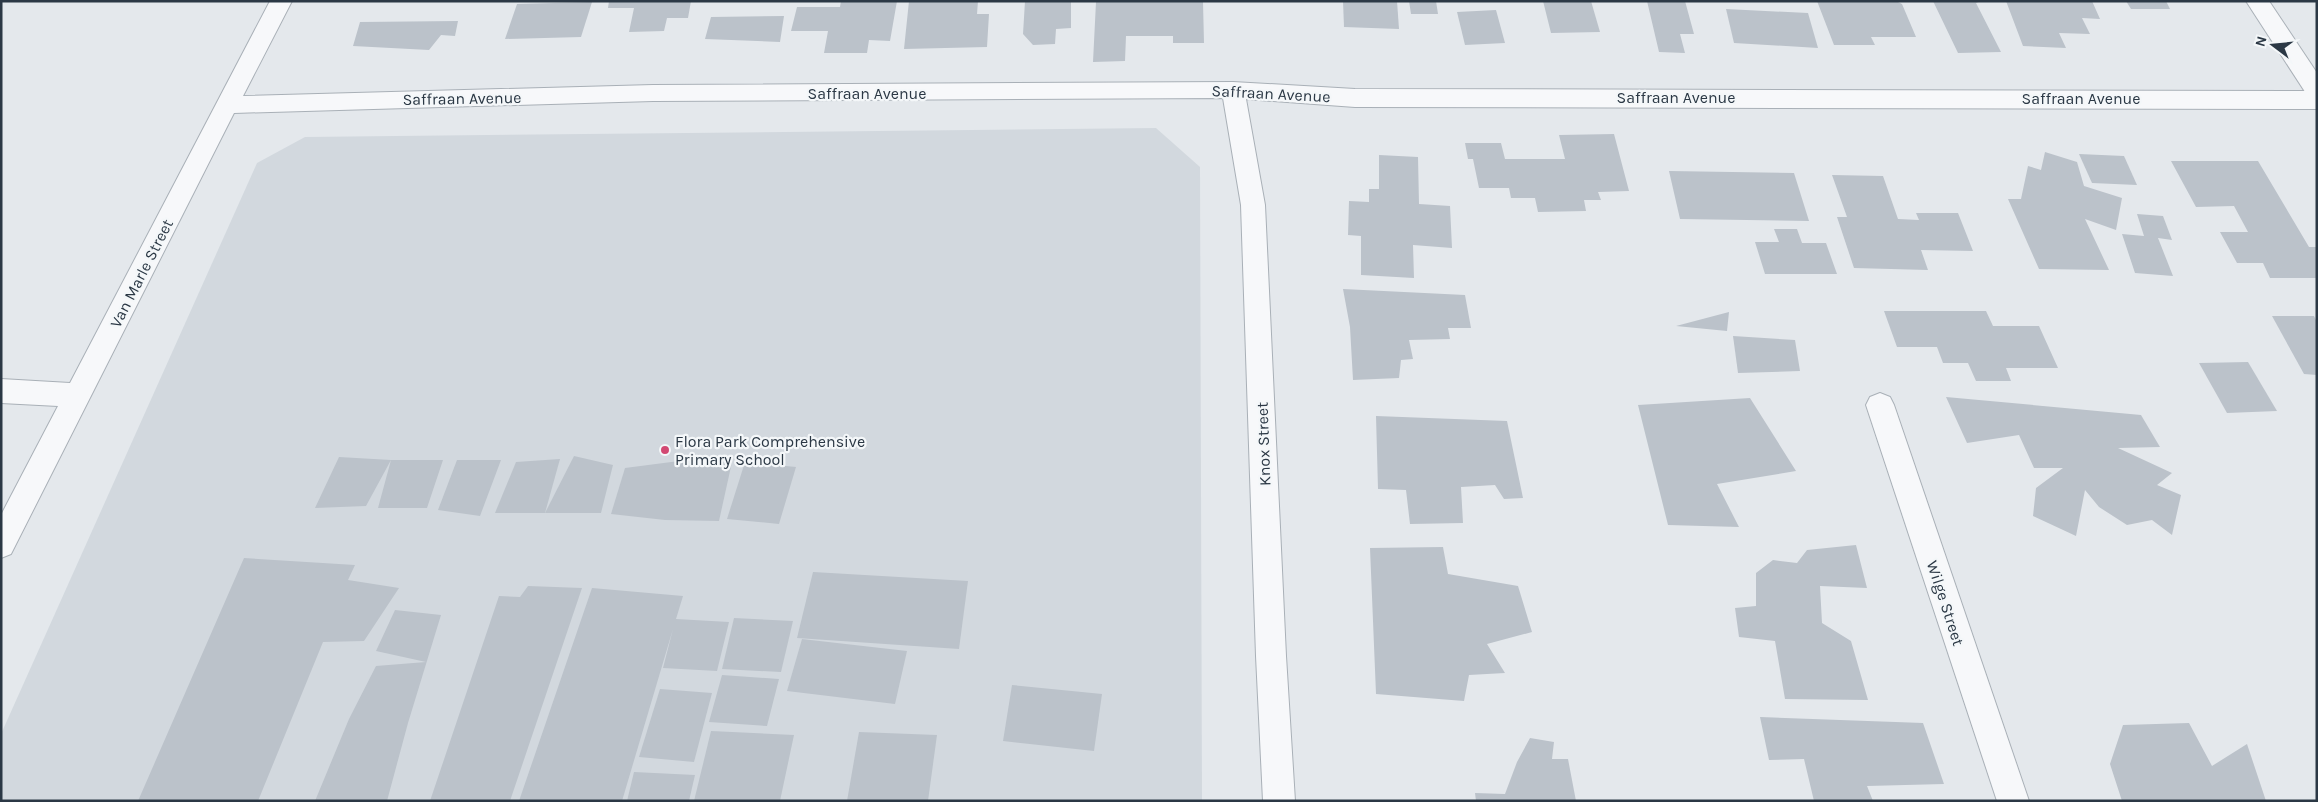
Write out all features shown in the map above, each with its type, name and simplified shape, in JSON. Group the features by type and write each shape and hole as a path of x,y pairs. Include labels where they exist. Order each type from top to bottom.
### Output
{"street":[{"name":"Van Marle Street","path":"1,545 80,395 226,105 281,1"},
{"path":"2257,1 2317,92"},
{"name":"Saffraan Avenue","path":"226,105 653,93 1233,90 1356,98 2317,100"},
{"name":"Knox Street","path":"1233,90 1254,204 1271,656 1279,801"},
{"path":"1,392 80,395"},
{"name":"Wilge Street","path":"1880,405 2014,801"}],"shaded area":[{"name":"Flora Park Comprehensive Primary School","path":"1156,128 1200,167 1202,801 1,801 1,734 257,163 305,137"}],"building":[{"path":"609,1 691,1 688,18 667,18 664,31 629,32 634,8 608,8"},
{"path":"841,1 897,1 890,41 869,40 867,53 824,53 828,31 791,31 797,7 840,7"},
{"path":"909,1 978,1 977,14 989,14 987,47 904,49"},
{"path":"1025,1 1071,1 1071,28 1056,29 1055,44 1033,45 1023,34"},
{"path":"1343,1 1397,1 1399,29 1344,27"},
{"path":"1409,1 1436,1 1438,14 1411,14"},
{"path":"1543,1 1591,1 1600,32 1551,33"},
{"path":"1647,1 1685,1 1694,34 1680,34 1685,53 1659,52"},
{"path":"1817,1 1896,1 1902,4 1916,37 1871,37 1875,45 1834,45"},
{"path":"1933,1 1981,1 1976,3 2001,52 1958,53"},
{"path":"2006,1 2092,1 2100,19 2082,18 2090,34 2059,33 2066,48 2023,46"},
{"path":"2126,1 2166,1 2170,9 2131,9"},
{"path":"592,2 581,37 505,39 517,4"},
{"path":"1096,2 1203,2 1204,43 1173,43 1173,36 1126,36 1125,61 1093,62"},
{"path":"1726,9 1808,13 1818,48 1734,43"},
{"path":"1496,10 1505,43 1465,45 1457,12"},
{"path":"784,16 780,42 705,39 711,17"},
{"path":"458,21 455,36 441,35 429,50 353,46 360,22"},
{"path":"1614,134 1629,191 1598,192 1601,200 1584,200 1586,211 1538,212 1535,198 1511,198 1509,188 1479,188 1473,159 1468,159 1465,143 1501,143 1505,159 1565,159 1559,135"},
{"path":"2045,152 2077,162 2084,186 2122,198 2116,230 2085,219 2109,270 2039,269 2008,199 2021,199 2028,166 2041,170"},
{"path":"2079,154 2124,156 2137,185 2092,183"},
{"path":"1379,155 1418,157 1419,204 1450,206 1452,248 1413,245 1414,278 1361,275 1361,236 1348,235 1349,201 1369,202 1369,189 1379,189"},
{"path":"2171,161 2258,161 2309,247 2317,247 2317,278 2270,278 2263,263 2237,263 2220,232 2248,232 2234,206 2196,207"},
{"path":"1669,171 1794,173 1809,221 1680,219"},
{"path":"1832,175 1883,176 1898,219 1919,220 1916,213 1958,213 1973,251 1921,250 1928,270 1854,268 1837,217 1847,217"},
{"path":"2137,214 2163,216 2172,240 2158,238 2173,276 2135,273 2122,234 2144,236"},
{"path":"1774,229 1797,229 1802,243 1826,243 1837,274 1765,274 1755,242 1779,242"},
{"path":"1343,289 1465,295 1471,328 1448,328 1450,339 1409,340 1413,359 1401,360 1399,378 1353,380 1350,327"},
{"path":"1884,311 1986,311 1993,326 2039,326 2058,368 2006,368 2011,381 1976,381 1968,363 1943,363 1937,347 1897,347"},
{"path":"1729,312 1727,331 1676,326"},
{"path":"2272,316 2314,316 2317,322 2317,375 2304,374"},
{"path":"1733,336 1795,340 1800,371 1738,373"},
{"path":"2248,362 2277,411 2227,413 2199,363"},
{"path":"1946,397 2141,415 2160,447 2118,448 2172,473 2157,485 2181,495 2172,535 2152,520 2127,525 2099,507 2085,490 2076,536 2033,516 2036,488 2063,468 2034,468 2019,435 1967,443"},
{"path":"1750,398 1796,471 1717,484 1739,527 1668,525 1638,405"},
{"path":"1376,416 1507,421 1523,498 1504,499 1495,485 1461,487 1463,523 1410,524 1406,490 1378,489"},
{"path":"574,456 613,465 601,513 545,513"},
{"path":"339,457 391,460 366,506 315,508"},
{"path":"560,459 545,513 495,513 516,462"},
{"path":"391,460 443,460 427,508 378,508"},
{"path":"457,460 501,460 480,516 438,510"},
{"path":"679,461 732,462 719,521 665,520 611,514 625,468"},
{"path":"745,462 796,467 779,524 727,519"},
{"path":"1856,545 1867,588 1820,586 1822,623 1851,641 1868,700 1785,699 1775,641 1739,637 1735,608 1756,606 1756,573 1773,560 1797,563 1807,550"},
{"path":"1443,547 1448,574 1518,586 1532,632 1487,644 1505,673 1469,675 1464,701 1376,694 1370,548"},
{"path":"244,558 355,565 348,580 399,588 364,641 323,642 258,801 138,801"},
{"path":"813,572 968,581 959,649 797,638"},
{"path":"528,586 582,588 510,801 430,801 499,596 520,597"},
{"path":"592,588 683,596 676,619 729,622 717,671 663,668 673,629 622,801 519,801"},
{"path":"395,610 441,615 408,723 387,801 315,801 349,719 376,666 426,662 376,651"},
{"path":"734,618 793,621 781,672 722,669"},
{"path":"802,639 907,651 895,704 787,691"},
{"path":"722,675 779,679 767,726 709,722"},
{"path":"1012,685 1102,694 1094,751 1003,741"},
{"path":"660,689 712,693 694,762 639,757"},
{"path":"1760,717 1923,723 1944,784 1867,786 1873,801 1814,801 1804,759 1769,760"},
{"path":"2189,723 2212,766 2247,744 2266,801 2122,801 2110,764 2123,725"},
{"path":"711,731 794,735 780,801 694,801"},
{"path":"859,732 937,735 928,801 847,801"},
{"path":"1530,738 1554,742 1552,759 1568,759 1576,801 1476,801 1475,793 1505,794 1517,762"},
{"path":"634,772 695,775 689,801 627,801"}],"place":[{"name":"Flora Park Comprehensive Primary School","path":"665,450"}]}
